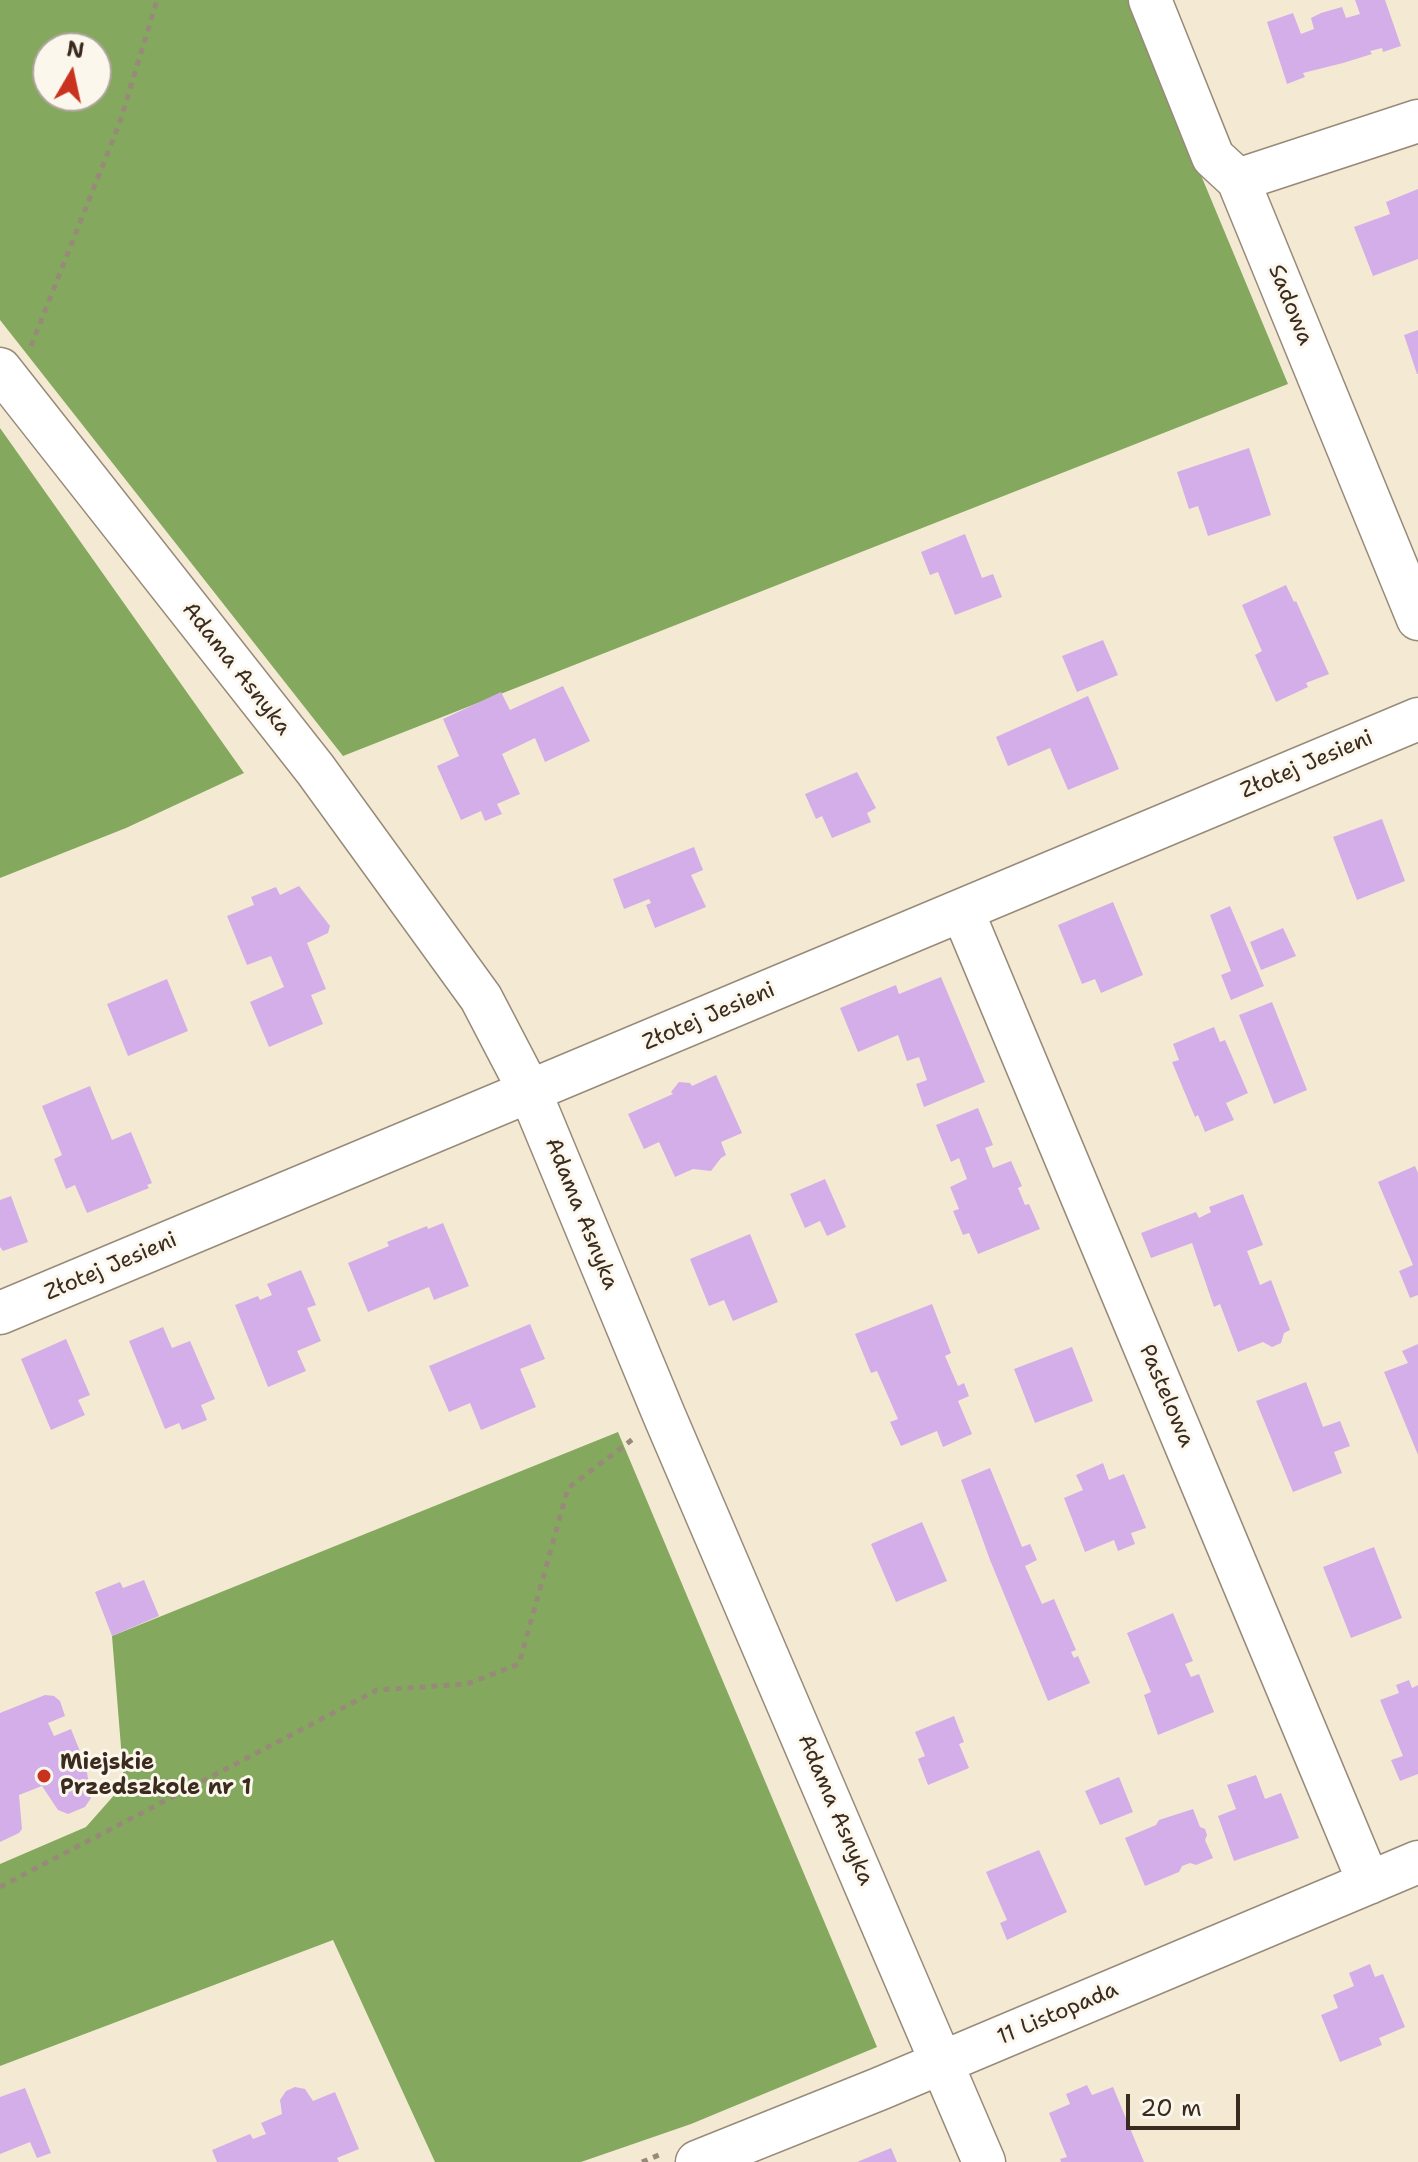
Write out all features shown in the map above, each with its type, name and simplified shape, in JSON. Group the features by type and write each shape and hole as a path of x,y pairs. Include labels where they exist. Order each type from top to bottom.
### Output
{"street":[{"name":"Sadowa","path":"1150,0 1213,157 1238,180 1418,619"},
{"path":"1238,180 1418,121"},
{"name":"Adama Asnyka","path":"7,378 315,769 481,998 530,1092 664,1415 984,2162"},
{"name":"Złotej Jesieni","path":"0,1313 1418,719"},
{"name":"Pastelowa","path":"962,910 1369,1883"},
{"name":"11 Listopada","path":"697,2162 942,2063 1418,1862"}],"path":[{"path":"7,378 120,122 157,0"},
{"path":"0,1887 377,1690 467,1684 519,1664 568,1488 664,1415"}],"green space":[{"path":"0,0 1128,0 1288,384 343,756 0,320"},
{"path":"0,428 244,773 126,828 0,878"},
{"path":"618,1432 877,2047 691,2124 581,2162 435,2162 333,1940 0,2066 0,1864 86,1827 124,1784 112,1636"}],"building":[{"path":"1355,0 1385,0 1401,46 1383,52 1382,48 1370,51 1372,54 1303,73 1305,77 1287,84 1267,22 1293,13 1301,34 1314,29 1311,18 1321,13 1342,7 1346,18 1360,14"},
{"path":"1418,189 1418,259 1373,276 1354,227 1390,214 1386,202"},
{"path":"1418,330 1418,374 1417,374 1404,335"},
{"path":"1249,448 1271,515 1208,536 1198,506 1189,509 1177,472"},
{"path":"965,534 982,578 993,574 1002,597 955,615 938,572 930,575 921,552"},
{"path":"1286,585 1329,674 1306,683 1308,687 1276,702 1255,655 1262,651 1242,605"},
{"path":"1103,640 1118,675 1077,692 1062,656"},
{"path":"563,686 590,741 545,762 535,738 502,754 520,794 497,804 502,814 485,821 481,811 461,820 437,766 459,756 443,719 501,692 510,710"},
{"path":"1088,696 1119,769 1068,790 1050,748 1008,766 996,737"},
{"path":"857,772 876,808 867,813 871,822 832,838 822,816 816,819 805,794"},
{"path":"1382,819 1405,881 1357,900 1333,837"},
{"path":"694,847 703,870 691,875 706,907 655,928 646,905 651,903 649,899 624,909 613,879"},
{"path":"299,886 330,926 328,933 307,943 326,989 311,995 323,1024 269,1047 250,1002 284,987 271,956 247,965 227,916 254,905 251,897 276,887 280,895"},
{"path":"1113,902 1143,975 1101,993 1095,979 1082,984 1058,925"},
{"path":"1230,906 1264,986 1231,1000 1221,975 1231,971 1210,915"},
{"path":"1283,928 1296,956 1261,970 1250,942"},
{"path":"941,977 985,1082 924,1107 916,1084 927,1080 919,1057 907,1061 898,1035 858,1052 840,1008 896,985 899,994"},
{"path":"167,979 188,1031 128,1056 107,1004"},
{"path":"1272,1002 1307,1090 1274,1104 1239,1015"},
{"path":"1214,1027 1220,1042 1225,1040 1248,1093 1226,1103 1234,1120 1205,1132 1198,1115 1195,1117 1172,1062 1179,1060 1173,1044"},
{"path":"716,1075 742,1133 721,1142 726,1155 711,1171 693,1169 675,1177 659,1142 644,1149 628,1114 673,1094 671,1092 679,1082 692,1086"},
{"path":"90,1086 112,1140 131,1132 152,1183 147,1185 149,1188 87,1213 75,1185 66,1189 54,1159 62,1155 42,1106"},
{"path":"978,1108 993,1145 985,1148 993,1168 1011,1161 1022,1186 1018,1188 1025,1205 1029,1204 1040,1229 978,1254 969,1233 963,1235 953,1211 959,1209 950,1187 967,1179 959,1158 951,1162 936,1125"},
{"path":"1415,1166 1418,1173 1418,1295 1410,1298 1399,1271 1413,1265 1378,1182"},
{"path":"825,1179 846,1227 827,1236 820,1221 805,1228 790,1194"},
{"path":"1243,1194 1263,1245 1247,1251 1260,1285 1271,1280 1290,1330 1284,1333 1281,1343 1272,1347 1263,1342 1238,1352 1220,1304 1214,1307 1192,1243 1151,1258 1141,1233 1196,1212 1199,1218 1211,1212 1209,1207"},
{"path":"11,1196 28,1242 3,1251 0,1247 0,1200"},
{"path":"443,1223 469,1286 434,1300 429,1287 368,1312 348,1263 389,1246 387,1242"},
{"path":"750,1234 778,1302 733,1321 724,1300 709,1306 690,1259"},
{"path":"301,1270 316,1305 307,1308 321,1341 297,1351 306,1371 268,1387 235,1305 258,1296 260,1300 272,1295 267,1284"},
{"path":"932,1304 951,1353 945,1356 958,1386 964,1383 969,1396 958,1401 972,1434 943,1447 937,1431 901,1446 890,1422 898,1419 877,1371 871,1373 855,1334"},
{"path":"530,1324 545,1359 520,1369 536,1407 481,1430 470,1403 449,1412 429,1366"},
{"path":"163,1327 172,1348 190,1341 215,1399 201,1405 207,1420 182,1430 179,1423 165,1429 129,1341"},
{"path":"66,1339 90,1395 78,1400 85,1415 51,1430 21,1359"},
{"path":"1418,1344 1418,1455 1384,1372 1408,1363 1402,1351"},
{"path":"1072,1347 1093,1401 1035,1423 1014,1369"},
{"path":"1306,1382 1323,1427 1340,1421 1350,1446 1334,1452 1342,1473 1293,1492 1256,1401"},
{"path":"1103,1463 1109,1480 1124,1474 1146,1528 1131,1533 1135,1544 1118,1551 1114,1540 1085,1552 1064,1498 1083,1490 1076,1475"},
{"path":"990,1468 1022,1547 1030,1544 1037,1560 1025,1566 1042,1604 1054,1599 1076,1650 1071,1652 1074,1658 1078,1656 1090,1683 1048,1701 961,1480"},
{"path":"922,1522 947,1581 896,1602 871,1544"},
{"path":"1374,1547 1402,1618 1351,1638 1323,1567"},
{"path":"144,1580 159,1616 112,1636 95,1592 120,1582 123,1588"},
{"path":"1173,1613 1193,1661 1185,1664 1191,1677 1199,1674 1214,1712 1158,1735 1144,1695 1151,1692 1127,1633"},
{"path":"1409,1680 1412,1688 1418,1685 1418,1774 1400,1781 1391,1760 1403,1756 1380,1700 1399,1693 1396,1685"},
{"name":"Miejskie Przedszkole nr 1","path":"45,1695 54,1696 60,1701 65,1716 48,1723 54,1736 71,1729 86,1766 91,1798 85,1807 68,1814 58,1810 42,1786 19,1795 22,1829 0,1842 0,1713"},
{"path":"954,1716 964,1742 959,1744 969,1768 928,1785 918,1759 925,1756 915,1732"},
{"path":"1256,1775 1265,1799 1281,1793 1299,1838 1234,1861 1218,1816 1236,1809 1227,1785"},
{"path":"1119,1777 1133,1812 1100,1825 1085,1791"},
{"path":"1193,1809 1200,1827 1205,1829 1205,1840 1213,1858 1196,1865 1190,1863 1182,1866 1179,1872 1145,1886 1125,1838 1156,1825 1159,1820"},
{"path":"1039,1850 1067,1912 1007,1940 1000,1923 1007,1920 986,1872"},
{"path":"1370,1964 1375,1977 1383,1974 1405,2027 1379,2038 1382,2045 1340,2062 1321,2015 1338,2008 1333,1995 1354,1986 1349,1973"},
{"path":"1087,2085 1092,2095 1113,2087 1144,2162 1061,2162 1060,2159 1067,2157 1049,2113 1070,2104 1066,2094"},
{"path":"295,2087 305,2089 313,2101 335,2092 359,2149 337,2158 339,2162 217,2162 212,2150 250,2134 253,2139 266,2134 261,2123 282,2114 280,2100 286,2091"},
{"path":"25,2088 51,2153 37,2158 30,2142 0,2154 0,2097"},
{"path":"891,2148 897,2162 857,2162"}],"place":[{"name":"Miejskie Przedszkole nr 1","path":"44,1776"}]}
